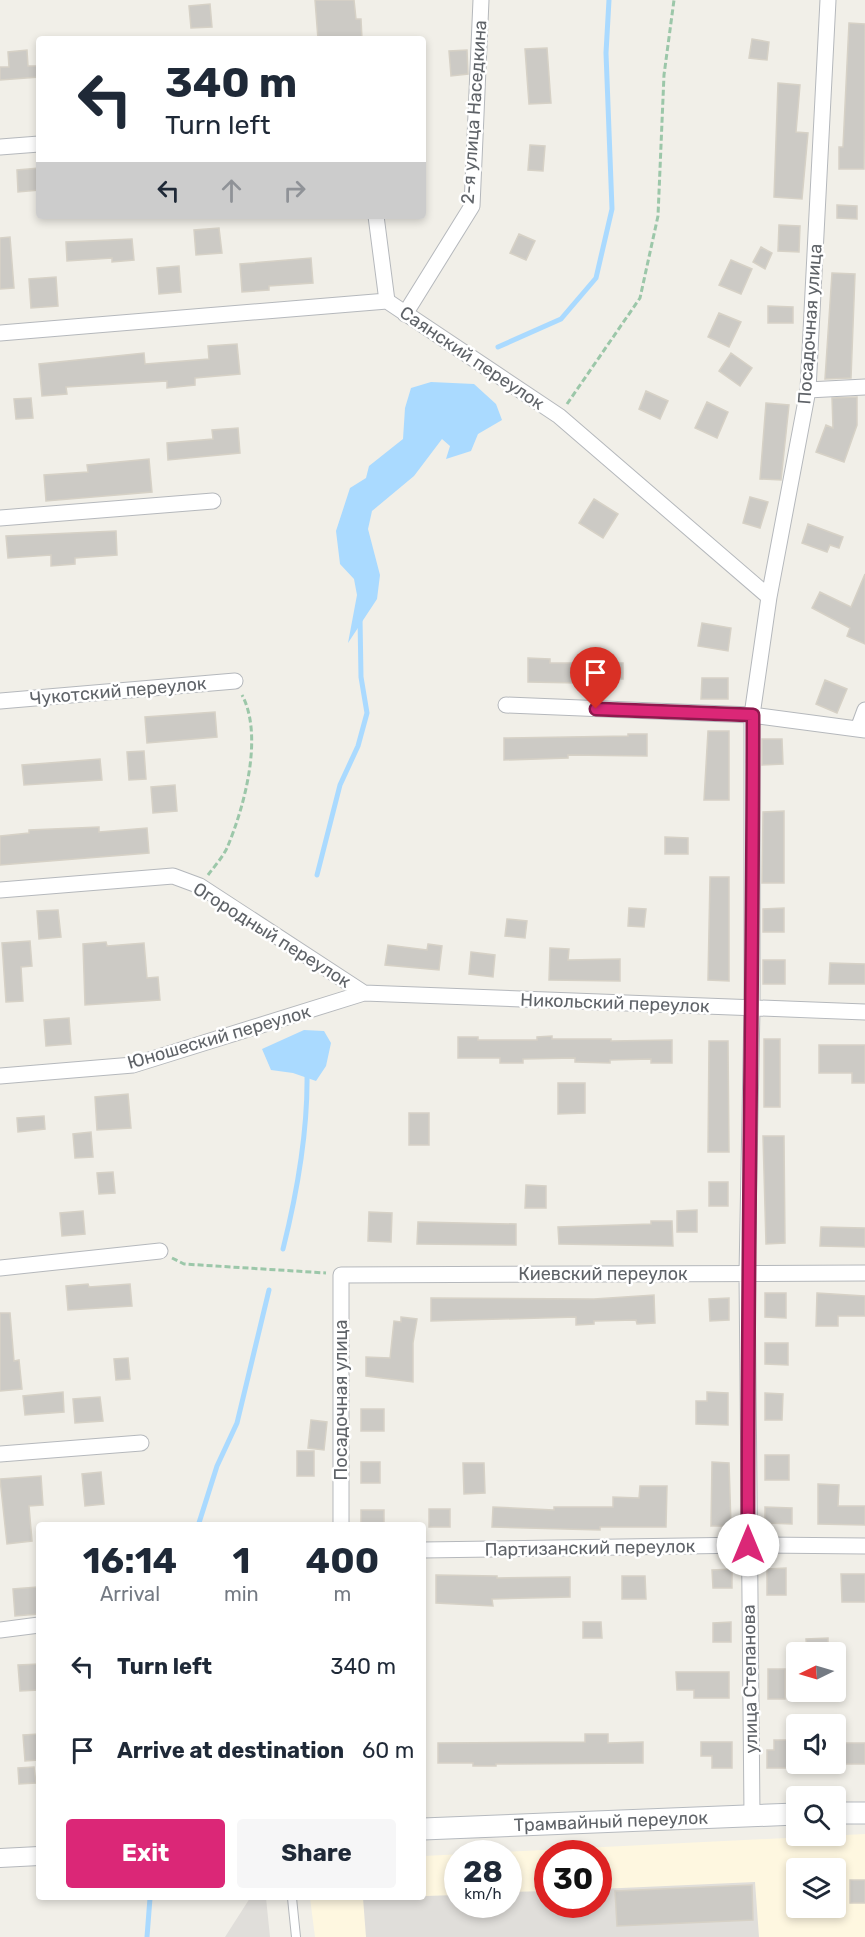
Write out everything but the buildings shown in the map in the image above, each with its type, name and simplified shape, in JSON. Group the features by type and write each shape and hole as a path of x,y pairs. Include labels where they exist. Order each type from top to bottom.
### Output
{"main road":[{"path":"846,1813 865,1813"},
{"name":"Трамвайный переулок","path":"426,1829 786,1814"}],"street":[{"name":"2-я улица Наседкина","path":"405,314 472,206 481,0"},
{"name":"Посадочная улица","path":"753,715 769,597 808,390 828,0"},
{"path":"0,147 36,144"},
{"path":"376,219 387,301"},
{"name":"Саянский переулок","path":"0,333 387,301 559,416 769,597"},
{"path":"808,390 865,387"},
{"path":"0,518 213,501"},
{"name":"Чукотский переулок","path":"0,701 235,681"},
{"path":"506,705 753,715 861,729 865,710"},
{"name":"улица Степанова","path":"752,1815 747,1274 752,1008 753,715"},
{"name":"Огородный переулок","path":"0,890 172,876 200,886 364,993"},
{"name":"Никольский переулок","path":"364,993 865,1012"},
{"name":"Юношеский переулок","path":"0,1076 133,1065 364,993"},
{"path":"0,1268 160,1251"},
{"name":"Киевский переулок","path":"341,1275 865,1274"},
{"name":"Посадочная улица","path":"341,1275 341,1522"},
{"path":"0,1454 141,1443"},
{"name":"Партизанский переулок","path":"426,1550 748,1545 865,1546"},
{"path":"0,1630 36,1625"},
{"path":"0,1858 36,1856"}],"lane":[{"path":"292,1900 296,1937"}],"path":[{"path":"559,416 640,298 658,216 664,75 674,0"},
{"path":"200,886 226,850 240,810 252,754 249,707 235,681"},
{"path":"160,1251 184,1264 299,1269 341,1275"}],"shaded area":[{"path":"865,1834 865,1937 315,1937 310,1900 426,1900 426,1856 444,1855 444,1918 522,1918 522,1851 534,1850 534,1918 612,1918 612,1847 786,1838 786,1846 846,1846 846,1835"},
{"path":"755,1882 759,1937 366,1937 363,1900 426,1900 426,1896 444,1895 444,1918 522,1918 522,1892 534,1891 534,1918 612,1918 612,1888"},
{"path":"249,1900 266,1900 270,1937 225,1937"}],"water":[{"path":"431,382 474,384 496,404 502,420 478,434 471,451 446,459 450,446 442,439 414,476 372,511 368,529 380,575 377,599 348,643 357,595 354,579 340,564 336,531 350,488 366,478 369,466 403,439 405,408 411,388"},
{"path":"304,1030 324,1031 331,1043 326,1066 316,1081 293,1073 271,1070 262,1049"}],"waterway":[{"path":"498,347 561,319 596,278 612,209 606,53 609,0"},
{"path":"317,875 340,785 358,746 367,713 361,677 360,618"},
{"path":"283,1249 301,1162 306,1118 307,1073"},
{"path":"199,1522 217,1466 237,1423 269,1290"},
{"path":"147,1937 150,1900"}],"route":[{"path":"596,709 753,715 752,1008 747,1274 748,1545"}]}
